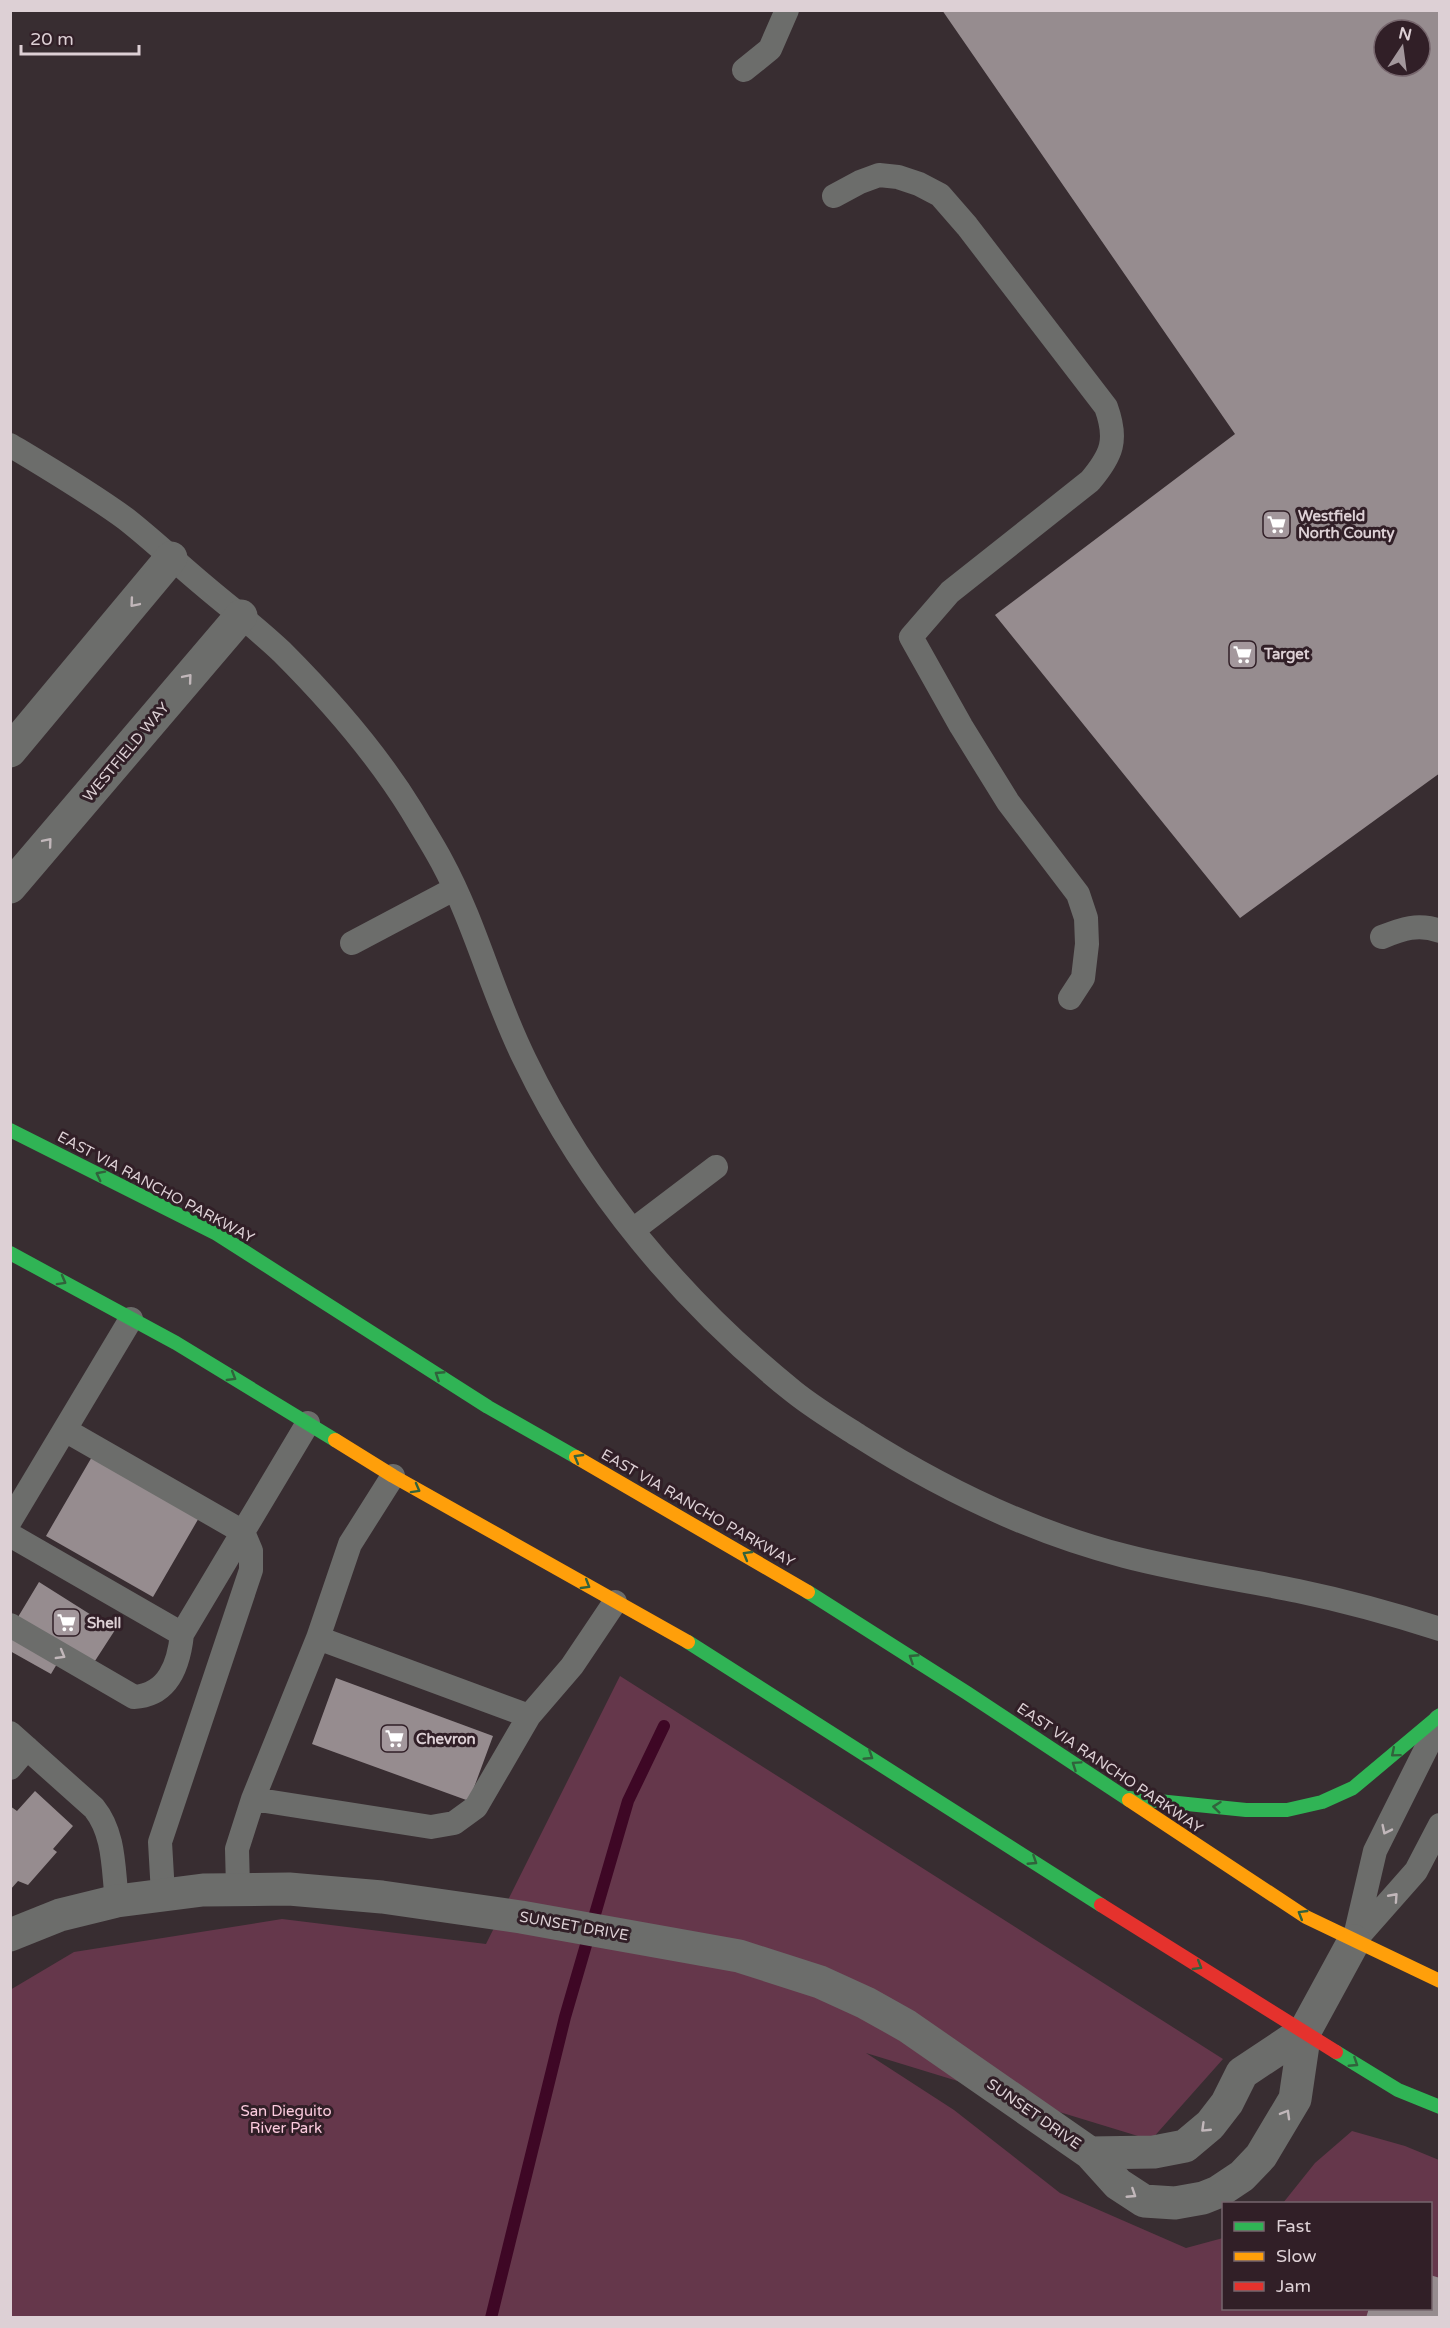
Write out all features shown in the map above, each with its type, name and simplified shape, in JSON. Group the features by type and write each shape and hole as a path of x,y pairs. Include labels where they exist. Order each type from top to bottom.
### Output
{"main road":[{"name":"EAST VIA RANCHO PARKWAY","path":"10,1130 226,1240 488,1407 786,1578 967,1693 1306,1917 1440,1981"},
{"path":"10,1253 176,1343 393,1476 546,1560 615,1602 704,1651 1173,1951 1398,2090 1440,2107"},
{"path":"1124,1797 1246,1810 1287,1810 1322,1802 1353,1788 1440,1715"}],"street":[{"path":"10,751 171,558"},
{"name":"WESTFIELD WAY","path":"10,887 241,616"},
{"name":"SUNSET DRIVE","path":"10,1935 60,1915 117,1901 163,1894 238,1888 289,1889 382,1898 540,1920 739,1956 820,1982 908,2026 1090,2153 1118,2184 1144,2201 1175,2203 1203,2198 1218,2192 1242,2176 1261,2156 1295,2099 1305,2031 1354,1941"},
{"name":"SUNSET DRIVE","path":"1090,2153 1154,2152 1185,2146 1210,2125 1227,2103 1242,2073 1305,2031"}],"lane":[{"path":"744,69 770,49 787,10"},
{"path":"834,196 879,175 898,177 919,184 940,195 967,226 1107,407 1114,428 1112,446 1104,465 1090,481 950,592 911,637 961,726 1008,802 1078,894 1086,918 1087,944 1083,978 1070,998"},
{"path":"10,445 78,486 128,521 241,616 322,694 370,753 408,805 443,863 500,1006 523,1057 548,1105 600,1187 685,1292 735,1341 796,1394 883,1451 984,1505 1047,1531 1121,1556 1316,1595 1380,1610 1440,1629"},
{"path":"352,943 454,889"},
{"path":"1382,937 1405,928 1428,927 1440,931"},
{"path":"633,1230 716,1167"},
{"path":"10,1521 131,1319"},
{"path":"10,1625 134,1697 153,1693 162,1687 170,1677 180,1655 182,1634 308,1423"},
{"path":"65,1430 243,1532 250,1551 251,1570 160,1842 163,1894"},
{"path":"238,1888 237,1849 253,1799 318,1638 350,1544 393,1476"},
{"path":"10,1535 182,1634"},
{"path":"253,1799 431,1827 454,1823 476,1807 529,1716 572,1666 615,1602"},
{"path":"318,1638 529,1716"},
{"path":"1354,1941 1375,1851 1440,1721"},
{"path":"10,1768 19,1741 94,1808 109,1834 117,1901"},
{"path":"1354,1941 1416,1871 1440,1825"}],"green space":[{"name":"San Dieguito River Park","path":"620,1676 1223,2059 1151,2140 866,2053 954,2110 1060,2193 1186,2248 1222,2238 1222,2310 1432,2310 1432,2202 1284,2202 1315,2163 1352,2131 1405,2146 1439,2160 1439,2317 11,2317 10,1990 74,1952 282,1919 486,1944"}],"building":[{"name":"Westfield North County","path":"942,10 1440,10 1440,773 1240,918 995,615 1235,434"},
{"path":"93,1455 200,1516 153,1597 46,1536"},
{"name":"Shell","path":"39,1582 115,1630 93,1664 67,1647 51,1674 10,1651 10,1614 18,1617"},
{"path":"336,1678 493,1736 469,1801 312,1744"},
{"path":"35,1791 73,1826 53,1849 57,1852 28,1885 18,1881 10,1890 10,1806 17,1811"},
{"path":"1432,2276 1440,2278 1440,2318 1366,2318 1368,2310 1432,2310"}],"waterway":[{"path":"491,2318 565,2017 628,1801 664,1726"}],"traffic: fast":[{"path":"10,1130 217,1234 488,1407 576,1457"},
{"path":"10,1253 176,1343 335,1440"},
{"path":"808,1592 1129,1800"},
{"path":"688,1642 1101,1905"},
{"path":"1129,1798 1246,1810 1287,1810 1322,1802 1353,1788 1440,1715"},
{"path":"1336,2052 1398,2090 1440,2107"}],"traffic: slow":[{"path":"335,1440 393,1476 688,1642"},
{"path":"576,1457 808,1592"},
{"path":"1129,1800 1306,1917 1440,1981"}],"traffic: jam":[{"path":"1101,1905 1336,2052"}],"place":[{"name":"Westfield North County","path":"1277,525"},
{"name":"Target","path":"1243,654"},
{"name":"Shell","path":"66,1623"},
{"name":"Chevron","path":"395,1739"}]}
